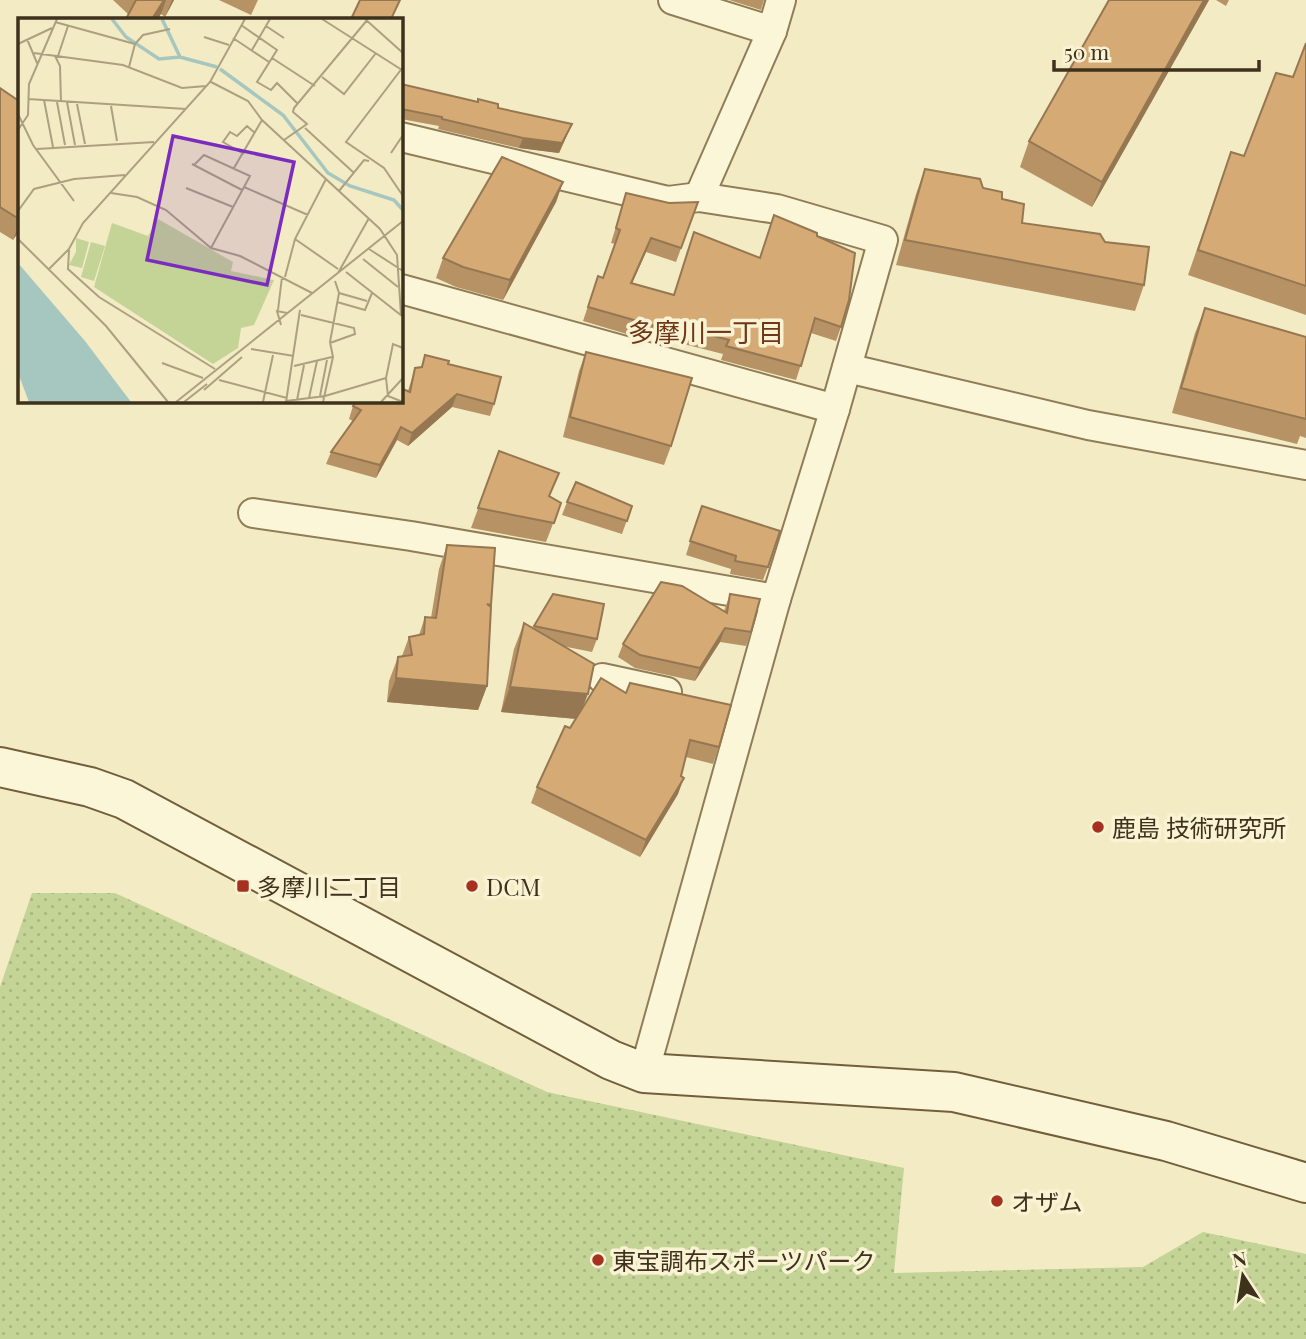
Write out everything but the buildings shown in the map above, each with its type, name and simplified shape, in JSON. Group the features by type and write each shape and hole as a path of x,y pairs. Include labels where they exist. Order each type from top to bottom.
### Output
{"street":[{"path":"673,0 772,31"},
{"path":"699,197 772,31 781,0"},
{"path":"402,136 668,201 699,197 777,209 883,240 835,409 776,599 719,703 644,1073"},
{"path":"402,289 835,409"},
{"path":"847,368 1088,425 1306,465"},
{"path":"253,513 411,536 776,599"},
{"path":"601,678 719,703"},
{"path":"0,767 90,787 124,799 611,1060 644,1073 954,1092 1166,1141 1306,1183"}],"green space":[{"path":"32,893 115,893 547,1092 904,1168 894,1273 1143,1267 1203,1232 1306,1254 1306,1339 0,1339 0,987"}],"place":[{"name":"鹿島 技術研究所","path":"1098,827"},
{"name":"多摩川二丁目","path":"243,886"},
{"name":"DCM","path":"472,886"},
{"name":"オザム","path":"997,1201"},
{"name":"東宝調布スポーツパーク","path":"598,1260"}],"district":[{"name":"多摩川一丁目","path":"706,331"}]}
